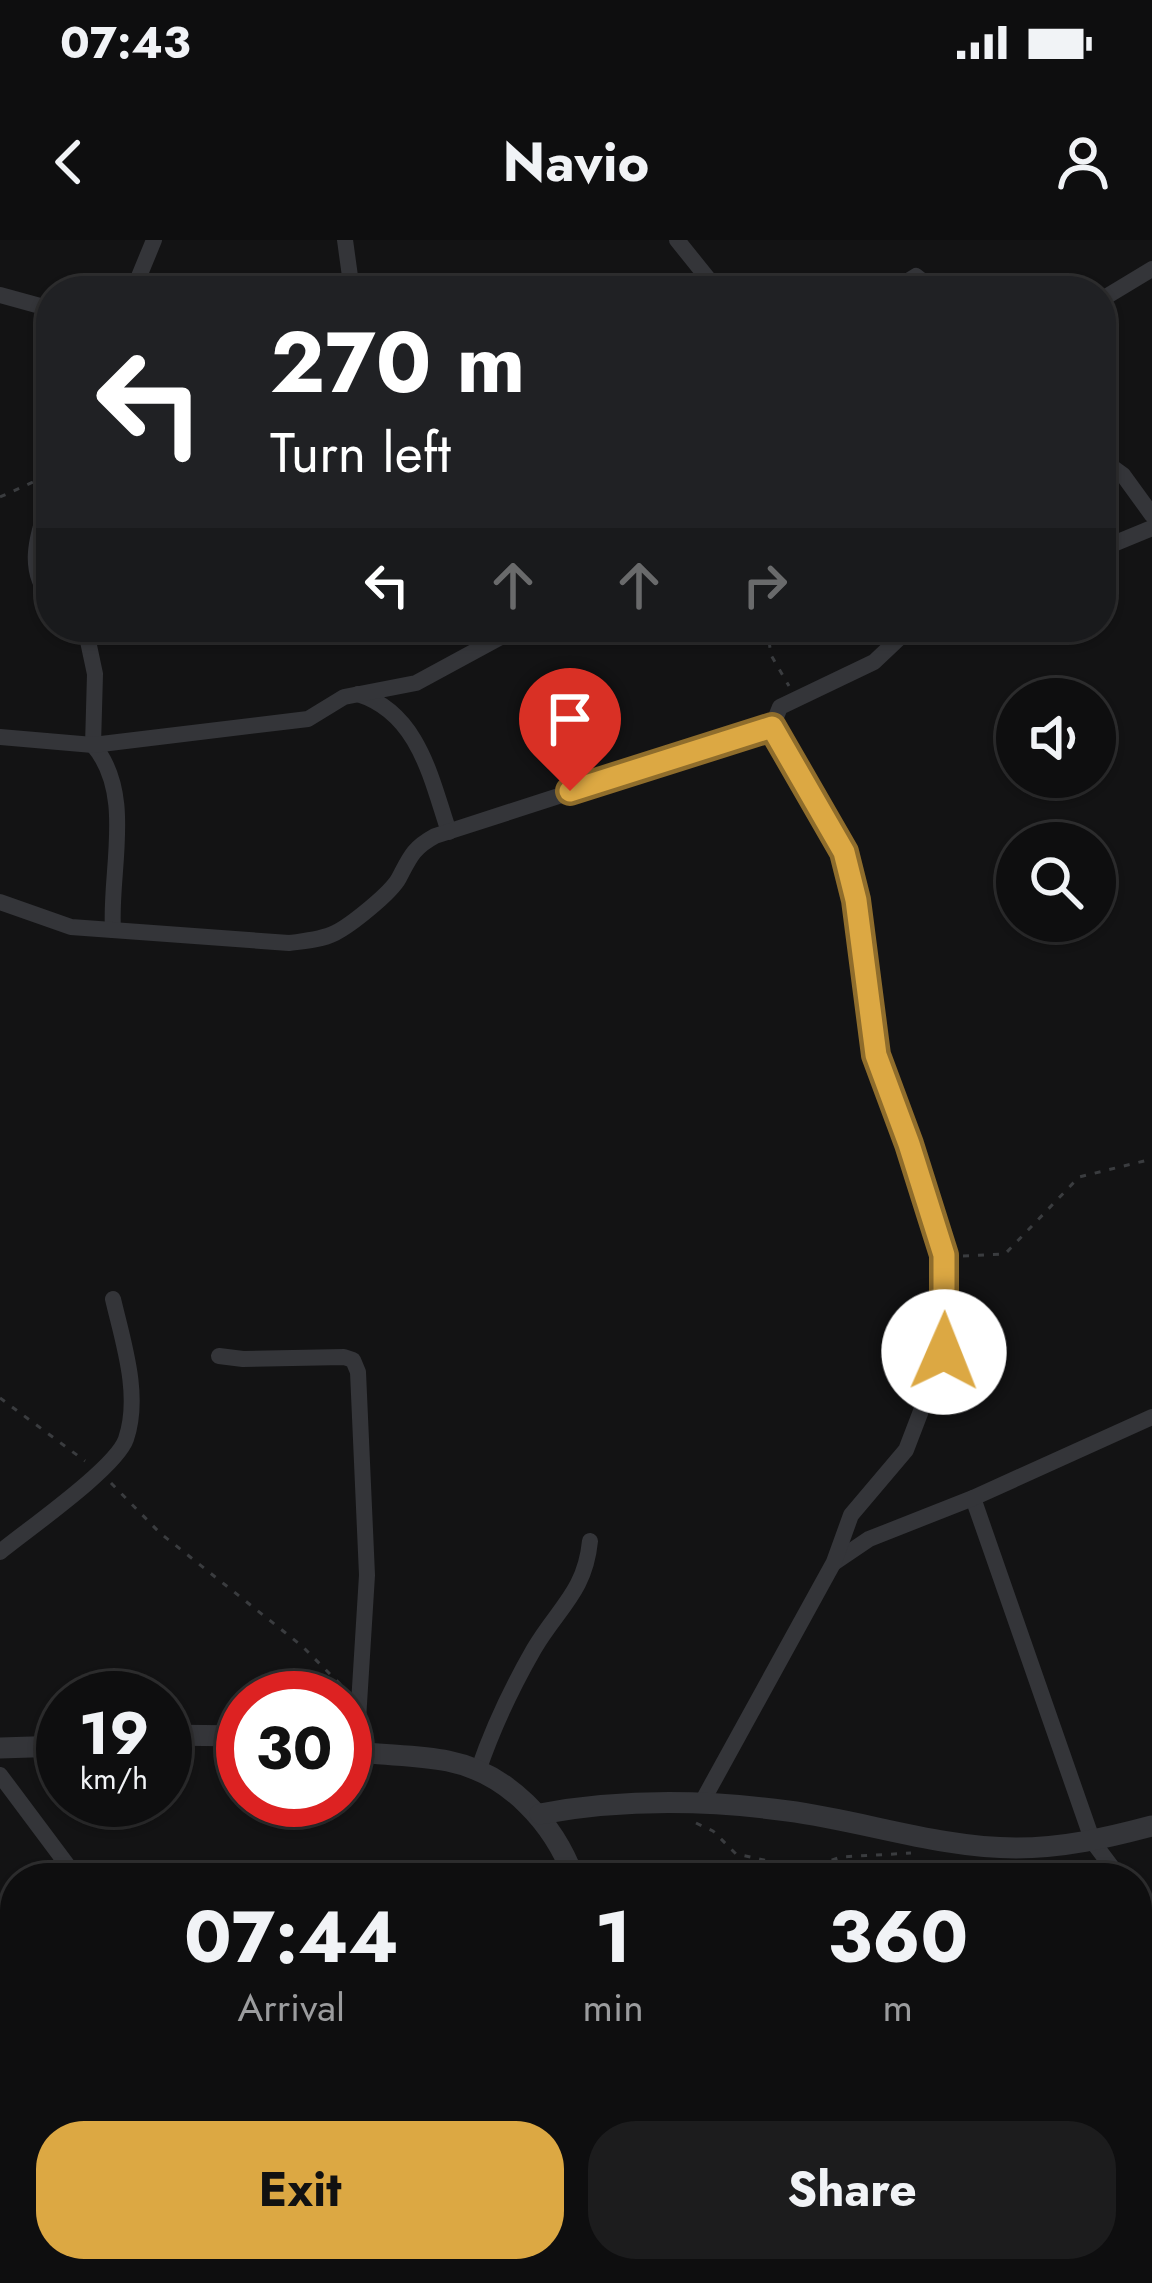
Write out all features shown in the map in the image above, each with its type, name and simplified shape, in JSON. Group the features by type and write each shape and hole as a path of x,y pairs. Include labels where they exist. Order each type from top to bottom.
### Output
{"street":[{"path":"139,276 154,240"},
{"path":"345,240 350,276"},
{"path":"676,240 706,276"},
{"path":"1116,291 1152,269"},
{"path":"0,295 36,305"},
{"path":"1116,470 1152,515"},
{"path":"1116,543 1152,528"},
{"path":"88,642 95,674 93,745 107,761 114,785 113,930"},
{"path":"0,737 93,745 308,719 355,694 416,683 493,642"},
{"path":"694,1811 834,1562 851,1516 906,1450 944,1352 944,1255 876,1055 856,900 844,852 772,727 776,711 874,662 895,642"},
{"path":"355,694 388,710 407,728 423,753 449,832"},
{"path":"0,902 71,927 289,943 310,940 347,924 396,883 411,852 449,832 772,727"},
{"path":"0,1552 117,1455 126,1439 131,1405 126,1352 113,1299"},
{"path":"219,1356 353,1360 358,1372 367,1575 361,1671"},
{"path":"834,1562 869,1539 1152,1417"},
{"path":"973,1498 1093,1842 1109,1863"},
{"path":"478,1771 515,1681 580,1586 590,1541"},
{"path":"0,1748 36,1747"},
{"path":"372,1753 448,1760 478,1771 540,1814 566,1863"},
{"path":"0,1775 66,1863"},
{"path":"540,1814 587,1805 789,1811 1014,1848 1093,1842 1152,1826"}],"path":[{"path":"0,497 36,481"},
{"path":"769,642 771,655 795,699"},
{"path":"944,1255 994,1258 1005,1254 1079,1178 1152,1160"},
{"path":"0,1398 98,1472 160,1533 327,1671"},
{"path":"694,1811 736,1854 778,1863"},
{"path":"824,1863 842,1857 904,1856 944,1840"}],"route":[{"path":"570,791 772,727 844,852 856,900 876,1055 944,1255 944,1352"}]}
